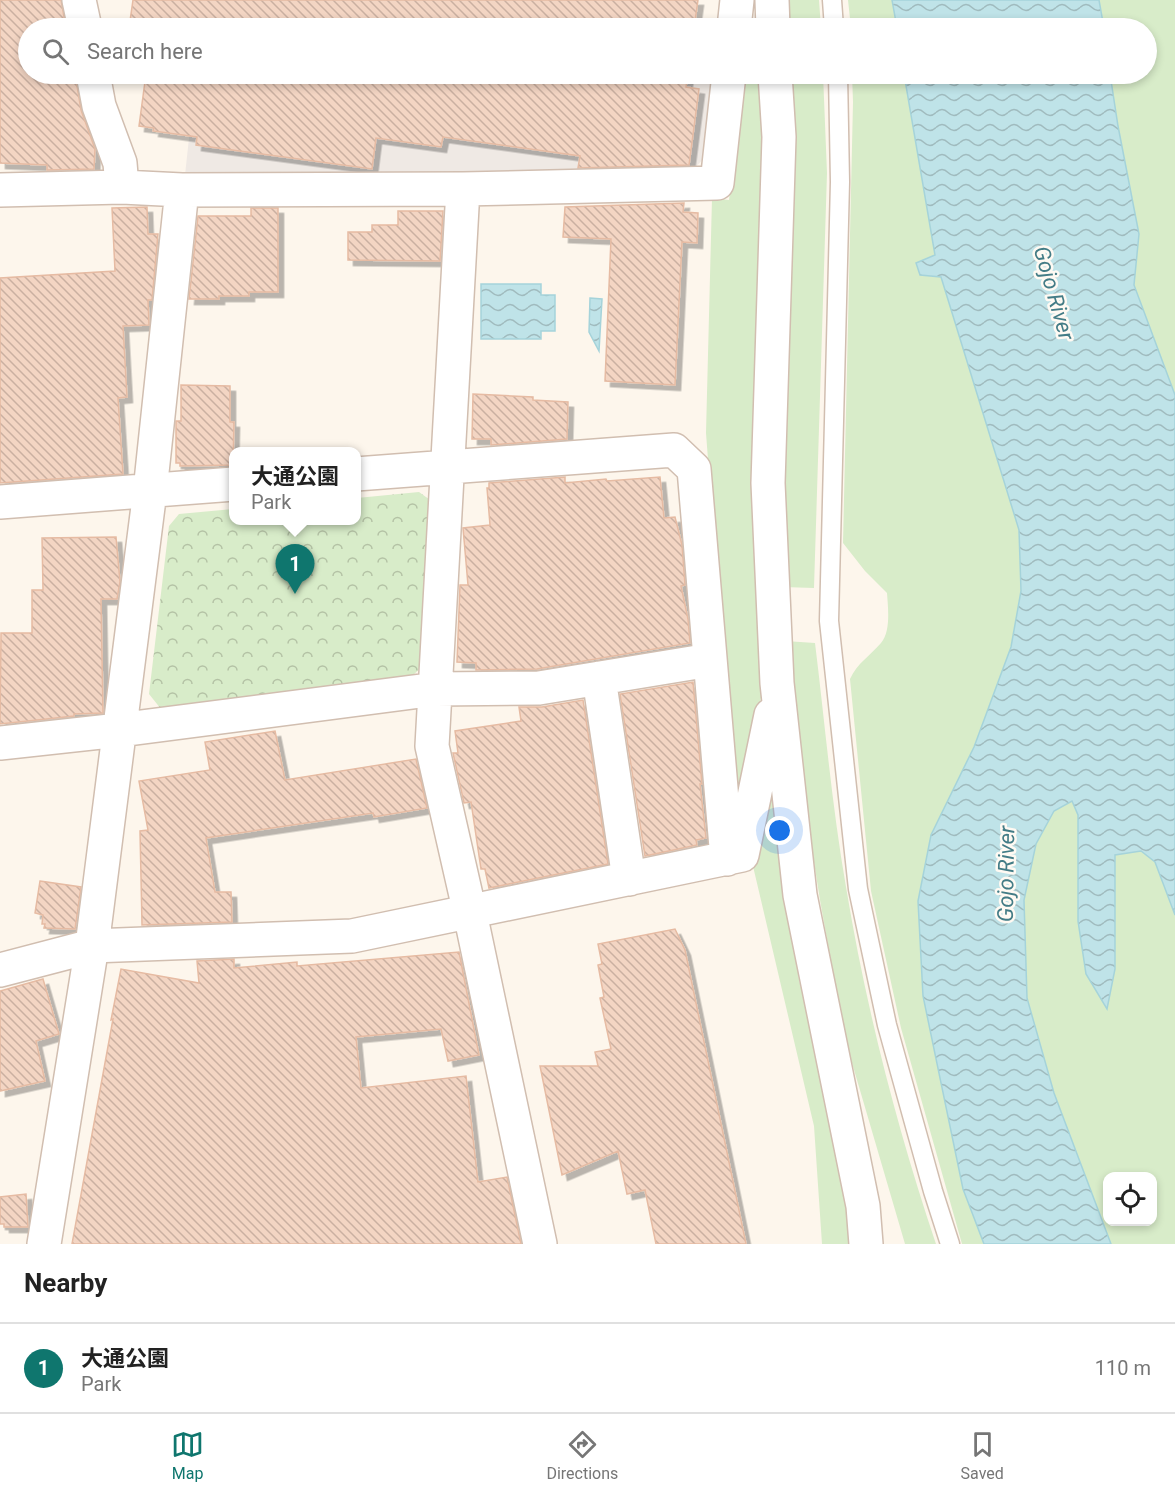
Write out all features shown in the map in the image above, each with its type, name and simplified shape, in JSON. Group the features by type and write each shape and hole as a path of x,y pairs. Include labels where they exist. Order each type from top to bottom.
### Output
{"street":[{"path":"79,0 83,18"},
{"path":"735,18 737,0"},
{"path":"771,0 772,18"},
{"path":"95,84 99,106 120,163 122,187"},
{"path":"0,190 122,187 182,190 464,189 717,183 728,84"},
{"path":"775,84 778,137 768,483 777,683 800,895 861,1195 866,1244"},
{"path":"464,189 432,747 470,913 540,1244"},
{"path":"44,1244 93,946 150,491 182,190"},
{"path":"361,474 675,450 694,469 728,859"},
{"path":"0,502 229,484"},
{"path":"0,743 119,730 435,688 539,688 710,660"},
{"path":"599,678 629,879"},
{"path":"0,970 93,946 352,936 742,855 777,683"}],"lane":[{"path":"832,0 833,18"},
{"path":"838,84 840,182 829,621 858,889 887,1024 933,1191 951,1244"}],"shaded area":[{"path":"195,84 718,84 709,153 687,176 185,175"}],"green space":[{"path":"783,0 819,0 820,18 784,18"},
{"path":"848,0 892,0 895,18 850,18"},
{"path":"1099,0 1175,0 1175,395 1134,285 1139,234 1112,84 1157,84 1157,18 1102,18"},
{"path":"743,84 760,84 764,169 763,687 736,828 706,433 712,198 729,200"},
{"path":"788,84 823,84 827,173 814,588 783,587"},
{"path":"852,84 906,84 935,255 916,263 920,275 941,277 1019,530 1021,591 1011,647 974,747 931,835 963,1189 984,1244 962,1244 901,1028 871,891 850,679 856,668 884,638 888,626 888,612 887,593 865,571 843,543"},
{"path":"419,492 433,502 426,663 411,677 165,714 149,694 169,526 179,514 229,509 229,525 361,525 361,498"},
{"path":"785,641 815,643 837,827 863,978 908,1156 936,1244 905,1244 845,1039 788,698"},
{"path":"772,740 799,980 834,1110 831,1126 850,1230 850,1244 822,1244 814,1126 752,862"},
{"path":"1072,801 1078,815 1079,857 1107,1008 1115,969 1114,855 1141,851 1155,861 1175,915 1175,1244 1111,1244 1104,1226 1157,1226 1157,1172 1103,1172 1103,1223 1054,1093 1027,998 1024,900 1036,844 1054,811"}],"water":[{"path":"892,0 1099,0 1102,18 895,18"},
{"name":"Gojo River","path":"906,84 1112,84 1139,234 1134,285 1175,395 1175,915 1155,862 1141,851 1115,855 1115,969 1107,1009 1086,974 1078,921 1078,815 1072,801 1054,811 1036,844 1024,900 1027,998 1054,1093 1111,1244 984,1244 963,1189 923,996 918,901 931,835 974,747 1011,647 1021,591 1019,530 941,277 920,275 916,263 935,255"},
{"path":"481,284 541,284 541,295 555,295 555,331 541,331 541,339 481,339"},
{"path":"590,298 602,299 599,351 589,332"}],"building":[{"path":"0,0 61,0 64,18 18,18 18,84 77,84 81,110 95,149 94,169 47,170 47,165 0,163"},
{"path":"133,0 698,0 695,18 130,18"},
{"path":"145,84 686,84 686,87 699,89 689,165 578,168 580,156 443,137 441,147 376,138 372,169 196,145 197,137 153,131 154,128 139,126"},
{"path":"684,203 683,212 698,213 697,243 682,242 675,385 605,381 611,239 563,237 565,207"},
{"path":"147,207 148,234 158,234 152,300 148,300 149,325 123,326 127,397 118,398 123,474 0,483 0,278 115,271 112,208"},
{"path":"251,208 278,208 278,292 249,292 249,296 219,296 219,299 189,299 198,216 251,216"},
{"path":"398,211 443,211 440,261 348,260 348,232 372,232 372,225 398,225"},
{"path":"181,385 230,386 230,422 234,422 233,447 229,447 229,465 180,466 180,463 176,463 176,421 181,421"},
{"path":"473,394 533,397 533,400 568,402 567,439 491,445 491,439 472,439"},
{"path":"565,477 565,483 660,477 664,518 675,517 682,545 685,585 681,586 690,643 537,669 476,670 476,663 457,662 460,585 468,585 463,528 490,525 487,488 489,488 489,483"},
{"path":"116,537 120,582 117,599 101,599 103,713 74,714 74,716 0,724 1,633 32,633 32,590 43,590 42,538"},
{"path":"693,682 706,838 696,840 697,845 645,856 620,694"},
{"path":"583,700 608,864 489,888 485,869 481,869 471,802 464,803 453,753 458,753 455,731 521,721 519,707 542,707"},
{"path":"275,731 285,780 416,759 427,808 374,817 373,813 206,838 215,892 231,892 232,922 142,925 140,831 148,830 139,781 210,770 205,742"},
{"path":"40,881 81,887 75,929 44,928 43,915 35,913"},
{"path":"675,929 685,950 746,1244 656,1244 645,1190 627,1194 618,1151 562,1175 540,1066 598,1066 595,1052 611,1049 600,998 604,997 598,965 602,964 598,944"},
{"path":"459,952 479,1055 448,1061 441,1029 356,1037 361,1088 466,1076 478,1182 507,1177 521,1244 72,1244 121,969 199,983 197,961 234,959 234,968 297,962 297,966"},
{"path":"43,979 59,1034 36,1041 45,1081 0,1091 0,991"},
{"path":"26,1194 28,1227 4,1227 4,1224 0,1224 0,1197"}],"place":[{"name":"大通公園","path":"295,594"}]}
